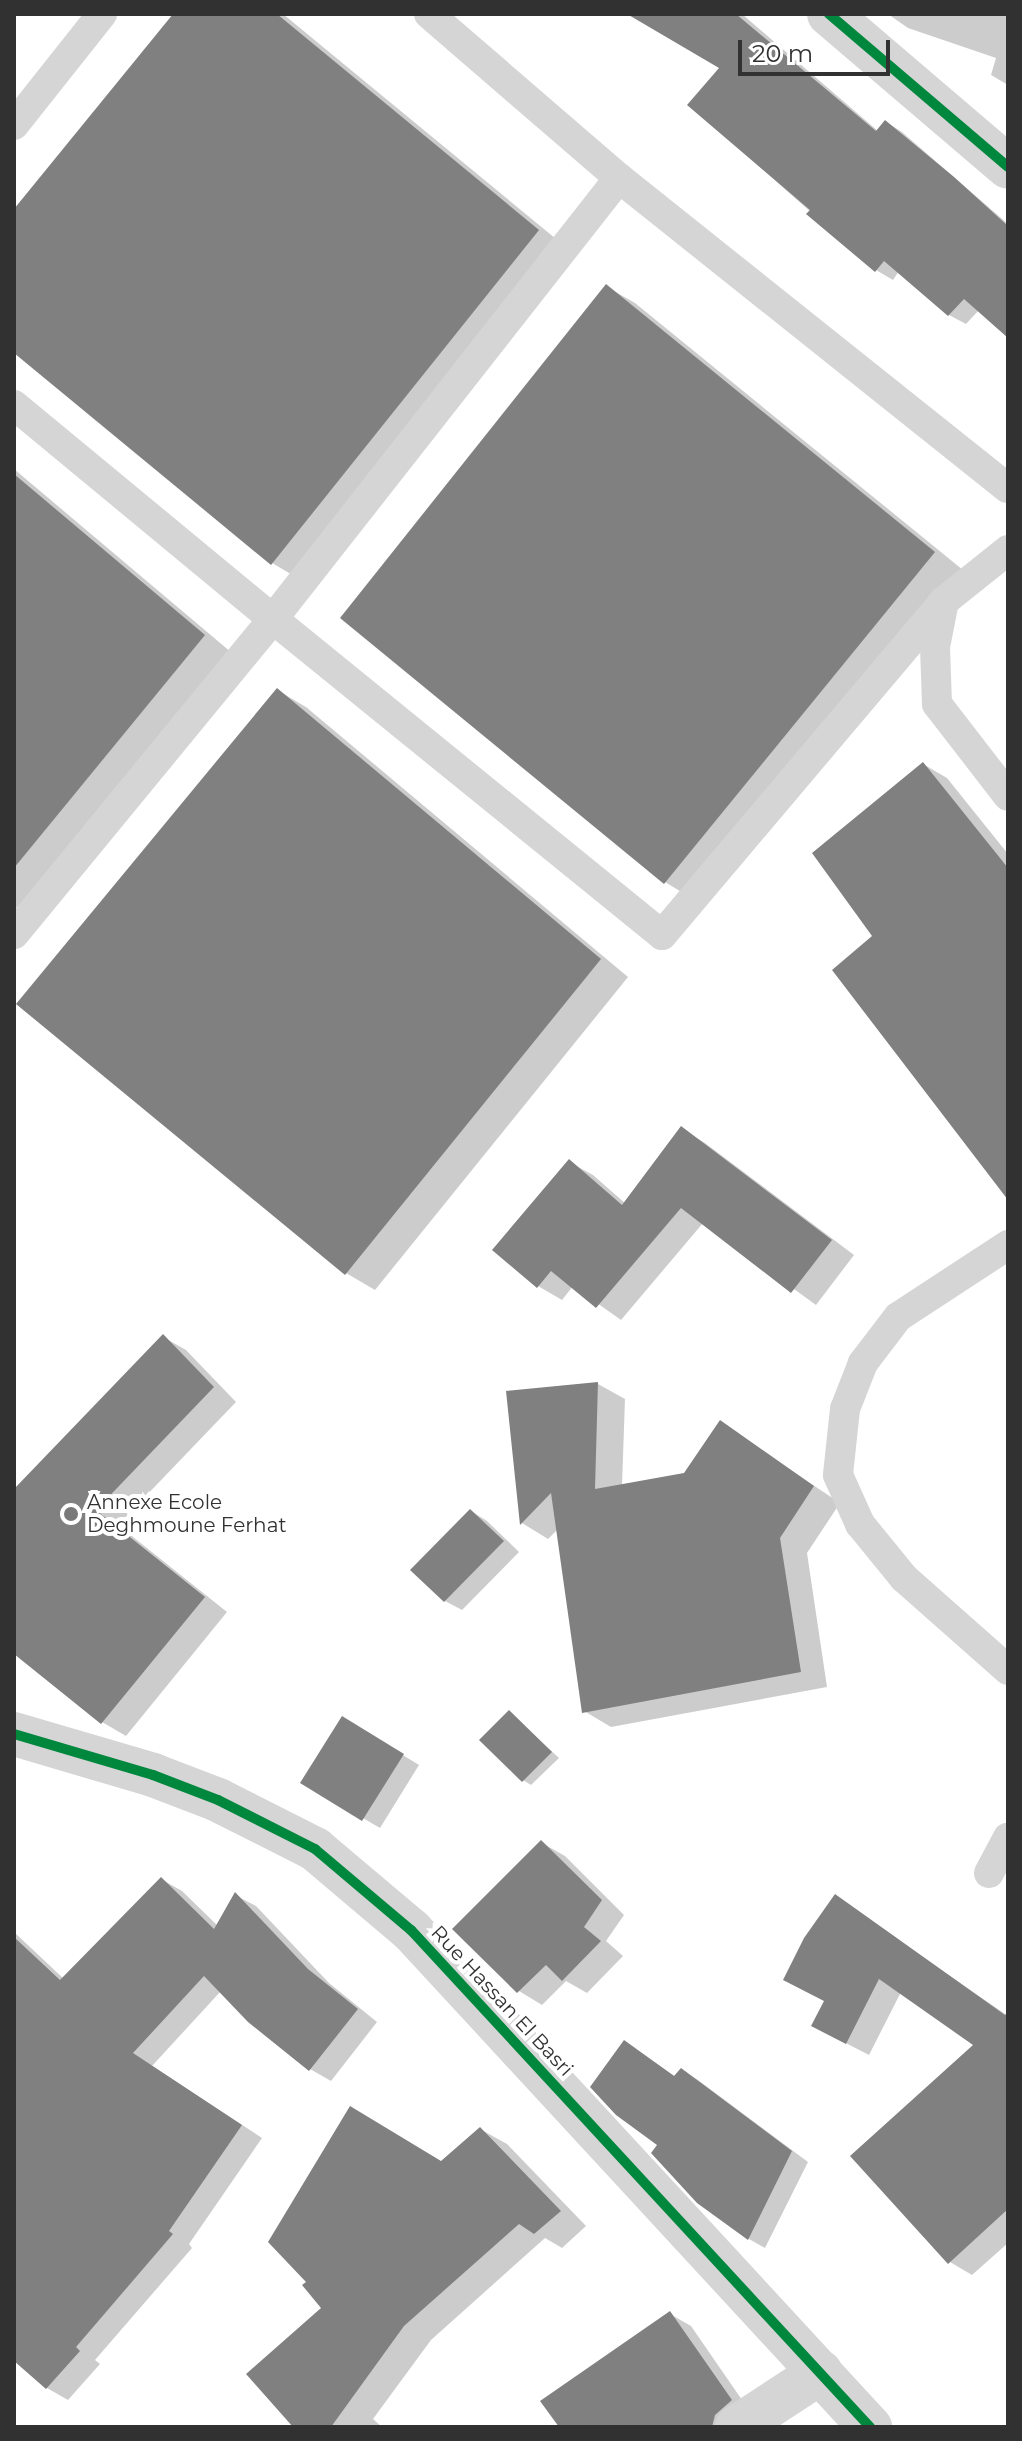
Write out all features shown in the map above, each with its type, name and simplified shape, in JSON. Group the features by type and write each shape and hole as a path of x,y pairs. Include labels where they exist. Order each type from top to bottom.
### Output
{"street":[{"path":"829,14 1008,167"},
{"name":"Rue Hassan El Basri","path":"14,1734 153,1775 218,1800 315,1849 411,1930 870,2427"},
{"path":"737,2427 821,2372"}],"lane":[{"path":"14,125 102,14"},
{"path":"429,14 619,178 1008,488"},
{"path":"14,934 273,619 619,178"},
{"path":"14,405 662,935 944,601 1008,550"},
{"path":"944,601 935,647 937,704 1008,796"},
{"path":"1008,1245 898,1317 863,1363 845,1409 838,1475 860,1524 904,1578 1008,1670"},
{"path":"989,1873 1008,1838"}],"building":[{"path":"173,14 277,14 539,230 271,565 14,353 14,209"},
{"path":"627,14 736,14 876,131 885,120 954,177 1008,226 1008,338 964,299 948,316 884,261 875,272 806,214 810,210 687,105 719,68"},
{"path":"606,284 935,552 664,884 340,618"},
{"path":"14,474 205,635 14,868"},
{"path":"277,688 601,959 345,1275 16,1004"},
{"path":"923,762 1008,868 1008,1200 832,970 872,936 812,853"},
{"path":"681,1126 832,1240 791,1293 681,1208 596,1308 551,1271 537,1288 492,1250 569,1159 622,1205"},
{"path":"163,1334 214,1387 96,1510 205,1597 101,1724 14,1654 14,1489"},
{"path":"598,1382 595,1489 684,1473 720,1420 814,1486 780,1538 801,1672 582,1713 551,1493 520,1525 506,1391"},
{"path":"470,1509 504,1541 444,1602 410,1570"},
{"path":"509,1710 552,1752 522,1782 479,1740"},
{"path":"342,1716 404,1754 362,1821 300,1783"},
{"path":"541,1840 602,1900 584,1927 601,1941 562,1981 546,1965 517,1993 452,1929"},
{"path":"161,1877 214,1929 235,1892 308,1969 358,2009 309,2071 248,2022 204,1976 133,2053 242,2125 169,2231 173,2234 76,2347 80,2351 46,2389 14,2361 14,1937 60,1980"},
{"path":"835,1894 1005,2015 1008,2013 1008,2209 948,2264 850,2156 973,2045 879,1979 846,2044 811,2026 824,2001 783,1980 804,1938"},
{"path":"624,2040 674,2076 681,2068 792,2151 748,2240 697,2203 651,2153 657,2145 616,2115 590,2087"},
{"path":"350,2106 441,2161 480,2127 561,2211 534,2234 519,2224 404,2326 331,2427 293,2427 246,2374 321,2308 302,2285 306,2282 268,2242"},
{"path":"670,2311 732,2400 715,2415 712,2427 559,2427 540,2401"}],"cycle path":[{"path":"829,14 1008,167"},
{"path":"14,1734 153,1775 218,1800 315,1849 411,1930 870,2427"}],"place":[{"name":"Annexe Ecole Deghmoune Ferhat","path":"71,1514"}]}
